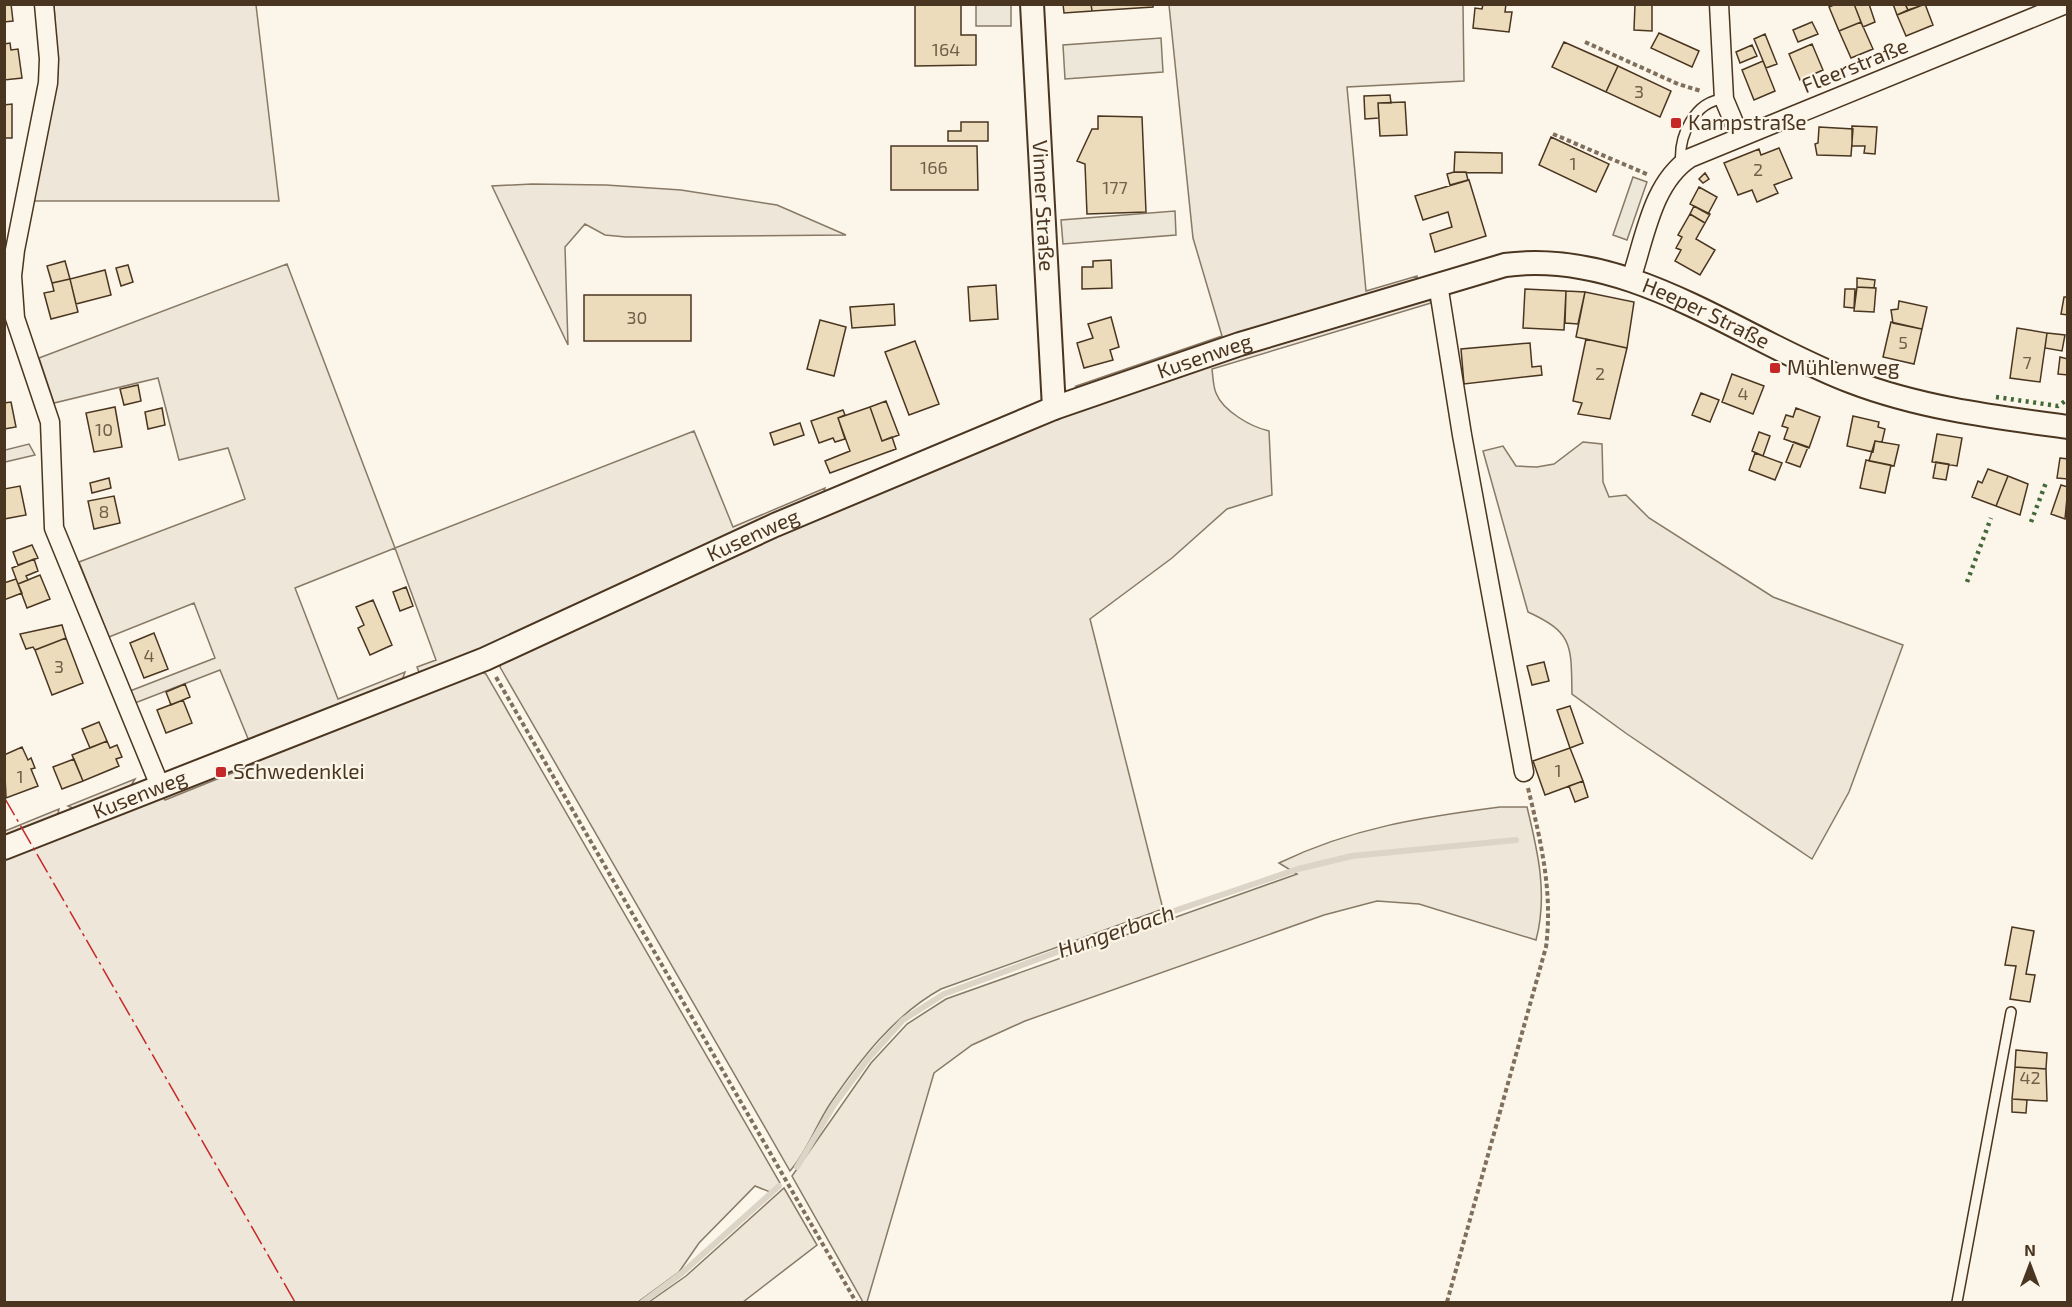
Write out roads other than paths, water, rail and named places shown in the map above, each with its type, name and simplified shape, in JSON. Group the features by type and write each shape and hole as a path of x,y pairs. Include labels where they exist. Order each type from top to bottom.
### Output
{"street":[{"path":"44,4 49,59 48,83 15,250 12,297 15,318 50,422 54,528 160,786"},
{"name":"Vinner Straße","path":"1032,4 1054,408"},
{"path":"1719,4 1725,99 1740,137"},
{"name":"Fleerstraße","path":"1631,279 1663,184 1681,164 1706,151 2066,4"},
{"name":"Kusenweg","path":"4,848 485,659 775,525 1054,408 1240,344 1438,284 1515,264"},
{"name":"Heeper Straße","path":"1515,264 1593,270 1631,279 1851,382 1942,408 2067,427"},
{"path":"1438,284 1462,435 1524,772"}],"lane":[{"path":"1681,164 1679,151 1694,116 1716,99 1725,99"},
{"path":"1957,1302 2011,1012"}],"waterway":[{"name":"Hungerbach","path":"797,1167 834,1105 868,1059 903,1020 944,994 1097,937 1298,869 1352,856 1516,840"},
{"name":"Hungerbach","path":"643,1302 682,1273 779,1186"}],"place":[{"name":"Kampstraße","path":"1676,123"},
{"name":"Mühlenweg","path":"1775,368"},
{"name":"Schwedenklei","path":"221,772"}]}
